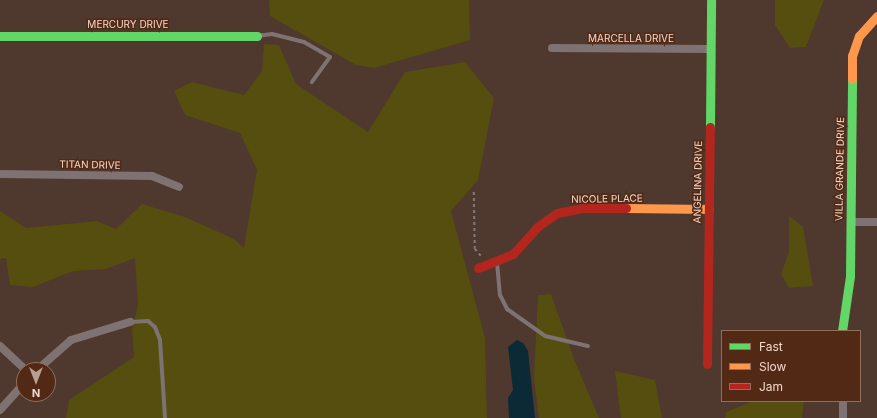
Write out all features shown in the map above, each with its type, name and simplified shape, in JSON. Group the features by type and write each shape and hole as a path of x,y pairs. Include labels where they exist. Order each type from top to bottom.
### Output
{"street":[{"name":"ANGELINA DRIVE","path":"707,364 711,0"},
{"name":"VILLA GRANDE DRIVE","path":"842,330 850,276 852,56 859,36 877,16"},
{"name":"MERCURY DRIVE","path":"0,36 257,36"},
{"name":"MARCELLA DRIVE","path":"552,48 711,50"},
{"name":"TITAN DRIVE","path":"0,174 152,176 179,187"},
{"name":"NICOLE PLACE","path":"478,268 497,262 513,254 537,227 557,213 582,208 709,209"},
{"path":"851,222 877,222"},
{"path":"46,362 71,340 130,322"},
{"path":"0,346 17,362"},
{"path":"0,410 16,393"},
{"path":"843,402 843,418"}],"lane":[{"path":"257,36 272,34 304,42 330,57 312,82"},
{"path":"497,262 500,295 507,309 545,336 588,346"},
{"path":"130,322 148,322 155,327 160,340 165,418"}],"path":[{"path":"474,192 475,249 482,257 475,259"}],"shaded area":[{"path":"269,0 469,0 470,40 374,68 356,65 270,16"},
{"path":"775,0 824,0 806,47 790,48 775,25"},
{"path":"264,44 279,45 296,84 368,132 405,72 465,62 494,98 478,180 451,211 485,338 487,418 66,418 69,400 134,357 132,330 138,305 135,258 106,269 73,271 33,287 10,285 6,258 0,259 0,211 26,228 97,221 116,229 142,204 185,217 234,239 244,248 257,170 240,133 185,115 174,91 192,82 244,95 262,71"},
{"path":"789,216 803,227 813,286 789,288 781,274 789,252"},
{"path":"551,294 574,359 599,418 539,418 534,378 538,295"},
{"path":"615,371 655,380 662,418 621,418"},
{"path":"751,402 804,402 802,418 725,418 726,412"}],"water":[{"path":"517,340 523,343 528,351 535,418 509,418 508,398 513,390 508,347"}],"traffic: fast":[{"path":"710,127 711,0"},
{"path":"0,36 257,36"},
{"path":"842,330 850,276 852,79"}],"traffic: slow":[{"path":"852,79 852,56 859,36 877,16"},
{"path":"626,208 709,209"}],"traffic: jam":[{"path":"707,364 710,127"},
{"path":"478,268 513,254 537,227 557,213 582,208 626,208"}]}
